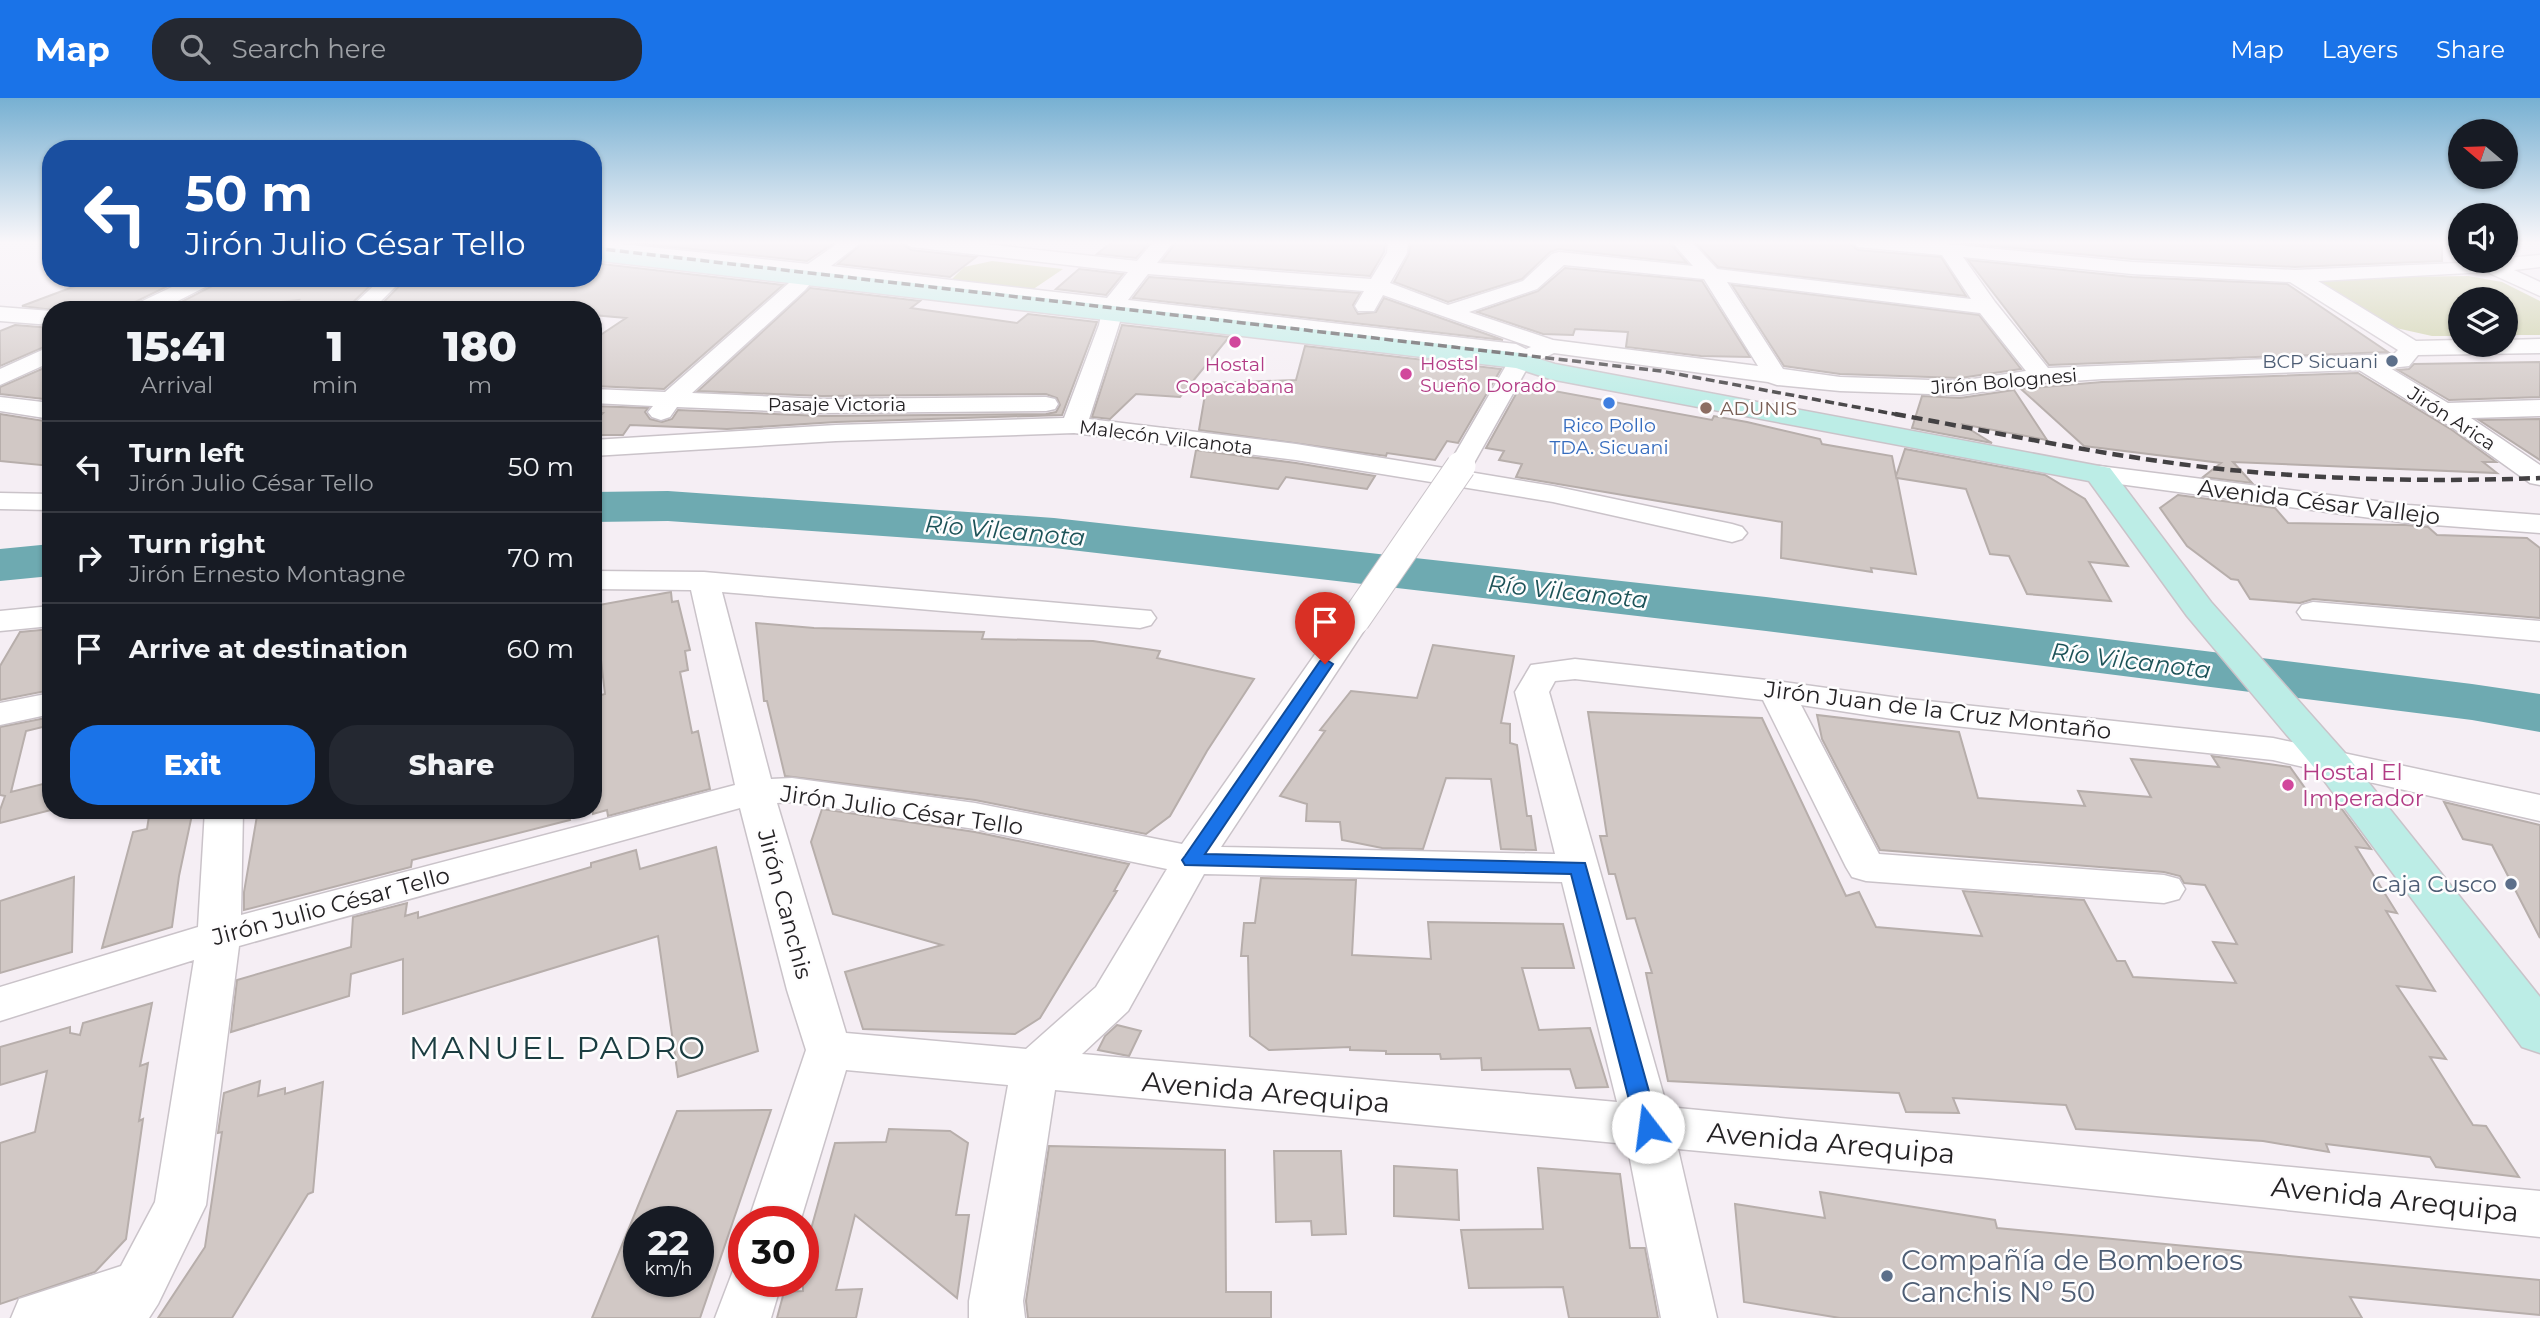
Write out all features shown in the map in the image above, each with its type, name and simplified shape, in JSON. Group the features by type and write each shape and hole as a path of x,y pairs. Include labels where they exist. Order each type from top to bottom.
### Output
{"street":[{"path":"636,445 669,401 782,298"},
{"path":"975,298 1534,361 2099,474 2199,609 2331,762 2540,1034"},
{"path":"1078,414 1112,314 1123,298"},
{"path":"1341,341 1371,298"},
{"name":"Jirón Bolognesi","path":"1410,298 1447,312 1534,361 1885,387 1960,388 2042,376 2401,361 2411,348"},
{"path":"1447,312 1490,298"},
{"path":"1726,298 1777,378"},
{"path":"1911,298 1987,307"},
{"path":"1981,298 2042,376"},
{"name":"Jirón Arica","path":"2331,298 2411,348"},
{"path":"0,314 42,317"},
{"path":"2411,348 2540,346"},
{"path":"0,378 42,358"},
{"path":"997,1318 996,1301 1034,1070 1112,999 1192,860 1534,361"},
{"name":"Jirón Arica","path":"2362,362 2453,417 2540,477"},
{"path":"0,364 25,366"},
{"name":"Pasaje Victoria","path":"602,397 1078,414"},
{"path":"0,404 42,410"},
{"path":"2453,417 2540,408"},
{"name":"Malecón Vilcanota","path":"602,447 1078,414 1553,494 1732,533"},
{"path":"2453,417 2540,420"},
{"name":"Avenida César Vallejo","path":"2099,474 2370,509 2540,524"},
{"path":"0,501 42,502"},
{"path":"602,580 704,581 1140,618"},
{"path":"602,596 655,581"},
{"name":"Jirón Canchis","path":"704,581 755,792 809,990 829,1050"},
{"path":"2314,612 2540,631"},
{"path":"0,621 42,617"},
{"name":"Jirón Juan de la Cruz Montaño","path":"1579,868 1531,692 1543,672 1575,669 1776,691 1899,709 2273,749 2540,808"},
{"path":"1776,691 1866,867 2164,889"},
{"path":"0,714 42,705"},
{"name":"Jirón Julio César Tello","path":"0,1004 219,936 755,792 792,790 975,816 1192,860 1579,868"},
{"path":"39,1318 128,1302 180,1205 219,936 224,819"},
{"path":"1579,868 1648,1127 1689,1318"},
{"path":"779,1206 829,1050"},
{"name":"Avenida Arequipa","path":"829,1050 1987,1157 2540,1214"},
{"path":"743,1318 750,1297"}],"green space":[{"path":"2345,298 2448,298 2448,336 2432,336 2396,328"},
{"path":"2518,298 2534,298 2540,301 2540,335 2518,335"}],"building":[{"path":"44,298 143,298 137,301 42,301 42,309 22,306"},
{"path":"189,298 357,298 354,301 183,301"},
{"path":"388,298 768,298 664,389 602,386 602,334 626,318 602,316 602,301 385,301"},
{"path":"799,298 894,298 920,301 911,308 1017,323 1028,314 1097,322 1062,415 836,422 727,429 630,425 623,435 602,435 602,406 648,408 645,412 650,419 662,422 672,419 678,410 822,416 1046,414 1056,412 1060,405 1057,398 1046,394 822,396 698,391"},
{"path":"1133,298 1357,298 1353,305 1358,314 1376,312 1384,298 1503,340"},
{"path":"1437,298 1461,298 1448,302"},
{"path":"1518,298 1713,298 1750,357 1701,356 1626,347 1628,332 1575,329 1573,335 1543,334 1477,312"},
{"path":"1740,298 1838,298 1979,315 2021,369 1960,378 1840,374 1784,366"},
{"path":"1997,298 2308,298 2388,352 2049,365"},
{"path":"15,325 42,327 42,348 0,366 0,331"},
{"path":"1122,325 1229,337 1180,397 1136,394 1110,419 1092,417"},
{"path":"1305,346 1501,369 1458,443 1447,441 1435,460 1387,453 1386,456 1199,430 1207,383 1296,380"},
{"path":"2540,362 2540,397 2449,400 2398,370 2409,369 2414,364"},
{"path":"42,369 42,399 0,394 0,387"},
{"path":"2358,373 2452,430 2496,462 2483,462 2497,473 2233,462 2252,483 2203,477 2221,463 2084,446 2021,389 2102,382"},
{"path":"1521,385 1712,420 1714,416 1747,422 1820,439 1822,444 1892,456 1896,476 1905,449 2045,475 2085,499 2128,566 2089,562 2111,601 2027,594 2009,556 1990,554 1966,489 1897,478 1916,574 1871,568 1872,572 1781,558 1782,522 1516,477 1522,464 1499,460 1504,451 1486,448"},
{"path":"2014,390 2047,440 1961,424 1992,443 1912,428 1922,396 1960,398"},
{"path":"0,414 42,421 42,465 0,461"},
{"path":"2540,419 2540,460 2479,420"},
{"path":"1196,450 1375,476 1367,489 1286,477 1278,489 1191,477"},
{"path":"2178,495 2275,508 2288,523 2406,525 2428,527 2437,535 2527,538 2540,548 2540,618 2313,599 2300,603 2250,599 2238,580 2231,579 2187,546 2160,508"},
{"path":"671,592 672,602 678,601 690,650 685,651 688,670 680,672 692,733 698,731 710,789 608,816 607,810 602,811 602,695 605,694 602,668 602,604"},
{"path":"756,623 814,628 984,632 982,639 1093,641 1160,651 1157,658 1254,679 1207,751 1170,816 1146,834 975,800 785,776 767,701 764,701"},
{"path":"42,630 42,692 0,700 0,666 20,632"},
{"path":"1433,645 1514,656 1501,723 1510,724 1510,743 1517,745 1527,816 1531,816 1536,850 1501,849 1491,779 1446,778 1423,849 1382,848 1342,840 1340,822 1306,821 1307,804 1280,796 1325,731 1320,730 1351,691 1417,698"},
{"path":"1588,712 1762,718 1846,896 1859,892 1876,927 1982,936 1963,891 2084,900 2117,961 2125,961 2133,977 2236,983 2213,942 2237,944 2205,885 2184,883 2180,876 2164,872 1880,850 1822,739 1817,715 1959,732 1978,798 2085,806 2078,791 2151,797 2131,759 2219,767 2212,756 2290,767 2310,795 2333,797 2371,849 2356,847 2397,913 2386,911 2435,991 2397,986 2446,1059 2430,1057 2473,1125 2486,1126 2519,1177 2436,1167 2430,1157 2326,1144 2329,1152 2263,1141 2076,1129 2066,1105 1953,1098 1959,1113 1906,1112 1899,1093 1668,1081 1646,973 1652,973 1635,918 1627,919 1615,874 1609,874 1600,836 1607,836"},
{"path":"42,719 42,727 26,731 11,792 42,784 42,812 0,823 0,810 5,796 0,795 0,727"},
{"path":"2444,802 2540,825 2540,938 2492,845 2463,839"},
{"path":"822,809 975,832 1129,864 1114,891 1117,891 1040,1018 1015,1034 863,1029 845,972 942,945 833,914 811,842"},
{"path":"149,819 191,819 172,927 102,948 133,832 147,829"},
{"path":"256,819 570,819 412,860 411,867 244,910 244,892"},
{"path":"716,847 758,1051 678,1077 658,936 403,1014 403,959 351,974 349,996 231,1032 237,980 351,947 353,917 407,903 405,916 418,912 418,918 591,867 591,863 636,850 640,869"},
{"path":"74,877 72,952 0,973 0,901"},
{"path":"1261,878 1356,880 1352,955 1431,959 1428,922 1563,924 1574,968 1522,968 1539,1030 1590,1028 1608,1087 1576,1088 1570,1069 1482,1070 1481,1058 1441,1059 1440,1054 1386,1054 1386,1051 1350,1050 1350,1047 1269,1050 1250,1036 1248,956 1241,956 1244,923 1255,923"},
{"path":"152,1003 140,1066 148,1063 126,1239 95,1272 0,1304 0,1143 35,1132 47,1071 0,1085 0,1047 70,1027 70,1033 80,1035 83,1023"},
{"path":"1117,1025 1141,1031 1129,1056 1098,1050 1105,1036"},
{"path":"260,1081 258,1096 285,1088 285,1094 323,1082 313,1192 308,1194 232,1318 158,1318 205,1247 222,1132 218,1133 224,1093"},
{"path":"771,1110 738,1206 728,1206 728,1236 714,1277 714,1206 638,1206 677,1111"},
{"path":"889,1129 950,1131 968,1143 956,1215 969,1215 957,1298 855,1215 836,1290 862,1289 856,1318 777,1318 783,1297 819,1297 817,1206 835,1143 886,1142"},
{"path":"1049,1146 1225,1150 1226,1292 1271,1292 1271,1318 1028,1318 1026,1301"},
{"path":"1274,1151 1341,1151 1346,1234 1312,1235 1311,1221 1276,1222"},
{"path":"1394,1166 1457,1170 1459,1220 1394,1216"},
{"path":"1538,1168 1620,1174 1630,1248 1645,1248 1658,1318 1569,1318 1563,1287 1469,1288 1461,1230 1543,1229"},
{"path":"1820,1192 1995,1220 1997,1228 2540,1280 2540,1315 2350,1297 2362,1318 1840,1318 1744,1302 1735,1204 1825,1218"},
{"path":"623,1243 623,1297 707,1297 700,1318 592,1318"}],"waterway":[{"name":"Río Vilcanota","path":"602,507 668,506 1054,533 1766,614 2472,702 2540,713"},
{"name":"Río Vilcanota","path":"0,565 42,561"}],"railway":[{"path":"1027,298 1661,371 1905,416"},
{"path":"1895,414 2098,452 2221,469 2380,479 2540,478"}],"place":[{"name":"Hostal Copacabana","path":"1235,342"},
{"name":"BCP Sicuani","path":"2392,361"},
{"name":"Hostsl Sueño Dorado","path":"1406,374"},
{"name":"Rico Pollo TDA. Sicuani","path":"1609,403"},
{"name":"ADUNIS","path":"1706,408"},
{"name":"Hostal El Imperador","path":"2288,785"},
{"name":"Caja Cusco","path":"2511,884"},
{"name":"Compañía de Bomberos Canchis Nº 50","path":"1887,1276"}],"district":[{"name":"MANUEL PADRO","path":"558,1048"}],"route":[{"path":"1325,664 1192,860 1579,868 1648,1127"}]}
